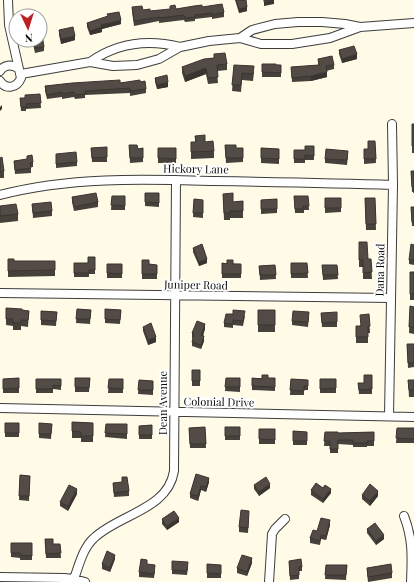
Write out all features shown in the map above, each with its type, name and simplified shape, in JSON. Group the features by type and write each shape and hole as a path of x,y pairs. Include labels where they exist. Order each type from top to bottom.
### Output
{"street":[{"path":"0,81 7,87 14,86 20,82 9,25 8,0"},
{"path":"240,38 252,30 290,22 337,23 360,27 414,23"},
{"path":"19,71 90,62 113,66 136,65 159,58 180,47 209,41 240,38 261,44 292,44 330,38 360,27"},
{"path":"90,62 111,50 133,44 156,43 180,47"},
{"path":"0,71 8,65 15,66 19,71"},
{"name":"Dana Road","path":"389,416 393,184 392,124"},
{"name":"Hickory Lane","path":"0,195 46,186 80,182 136,179 393,184"},
{"name":"Dean Avenue","path":"74,579 84,551 94,537 164,494 172,480 174,471 176,180"},
{"name":"Juniper Road","path":"0,293 391,298"},
{"name":"Colonial Drive","path":"0,408 414,417"},
{"path":"404,516 412,544 412,582"},
{"path":"268,582 272,534 275,528 285,519"},
{"path":"0,577 74,579 85,582"}],"building":[{"path":"236,0 246,0 247,7 239,9"},
{"path":"222,4 224,12 212,15 212,13 185,18 184,15 134,21 132,7 142,6 143,10 150,9 150,11 170,9 170,6 175,5 176,9"},
{"path":"119,12 121,20 101,25 102,27 90,31 87,23 108,16 107,14"},
{"path":"73,27 75,36 61,39 59,30"},
{"path":"354,46 357,54 342,59 339,50"},
{"path":"225,53 227,64 217,65 218,77 208,78 206,68 185,76 182,67 204,59 214,58 214,54"},
{"path":"332,56 334,65 326,66 327,72 311,76 292,78 291,67 319,65 318,59"},
{"path":"262,64 281,65 281,73 262,72"},
{"path":"234,65 254,66 253,74 242,73 241,85 232,85"},
{"path":"167,75 168,82 157,85 155,78"},
{"path":"120,80 120,83 140,80 140,82 145,81 146,89 130,91 130,88 85,91 85,94 75,95 74,92 62,94 62,92 47,95 45,86 72,83"},
{"path":"40,94 41,103 26,104 26,107 21,107 20,98 25,98 25,95"},
{"path":"412,124 414,124 414,146 412,146"},
{"path":"205,135 205,142 213,141 214,151 191,152 191,142 196,142 195,136"},
{"path":"368,141 375,141 376,159 364,159 364,149 368,149"},
{"path":"129,145 137,145 138,149 143,148 143,158 130,158"},
{"path":"225,145 236,145 236,148 243,148 243,158 226,158"},
{"path":"305,146 314,146 314,156 305,155 305,159 294,159 294,150 305,150"},
{"path":"107,147 107,157 92,158 91,148"},
{"path":"158,148 176,148 176,159 158,158"},
{"path":"261,148 279,149 279,159 261,158"},
{"path":"326,149 348,151 347,160 325,159"},
{"path":"76,152 77,162 56,164 56,154"},
{"path":"32,155 33,162 30,163 31,168 15,170 14,161 27,159 27,156"},
{"path":"2,157 4,171 0,172 0,158"},
{"path":"411,171 414,171 414,187 412,187"},
{"path":"96,193 98,202 74,207 72,197"},
{"path":"145,193 159,193 159,203 145,202"},
{"path":"233,193 233,202 243,201 243,211 230,211 230,213 224,213 223,194"},
{"path":"112,196 125,196 125,206 111,205"},
{"path":"294,196 308,196 309,206 303,206 304,209 295,209"},
{"path":"325,198 341,198 341,208 325,208"},
{"path":"365,198 375,198 376,224 366,224"},
{"path":"194,199 203,200 203,213 193,213"},
{"path":"277,199 277,209 261,209 261,200"},
{"path":"51,202 52,211 33,213 32,204"},
{"path":"16,204 18,214 0,216 0,206"},
{"path":"411,207 414,207 414,222 412,222"},
{"path":"359,242 367,242 368,259 371,259 372,272 363,273 363,260 359,260"},
{"path":"202,244 207,259 199,262 193,248"},
{"path":"411,244 414,245 414,260 409,260"},
{"path":"88,257 95,257 95,270 89,270 89,273 74,273 74,263 88,263"},
{"path":"8,259 14,259 14,261 55,261 55,270 8,271"},
{"path":"142,260 149,260 149,264 157,265 157,274 142,274"},
{"path":"227,260 233,260 233,264 241,264 241,274 222,274 222,263 227,264"},
{"path":"291,263 307,263 308,273 291,274"},
{"path":"107,264 122,264 122,274 107,273"},
{"path":"275,265 276,275 260,275 259,266"},
{"path":"322,265 337,265 338,275 323,275"},
{"path":"410,272 414,272 414,294 410,294"},
{"path":"410,306 414,307 414,327 409,327"},
{"path":"6,308 29,311 28,320 21,320 21,323 13,323 13,319 6,319"},
{"path":"77,309 91,310 90,319 76,319"},
{"path":"105,309 121,310 120,320 105,319"},
{"path":"233,310 245,311 243,321 233,320 233,324 224,323 226,314 233,314"},
{"path":"258,310 275,310 275,325 258,325"},
{"path":"41,311 57,312 56,321 41,320"},
{"path":"293,311 309,312 308,322 292,321"},
{"path":"337,312 337,322 322,323 321,313"},
{"path":"369,314 370,326 368,326 368,337 356,337 356,326 361,326 360,315"},
{"path":"197,321 205,324 201,335 204,336 201,345 192,342 194,334 192,333"},
{"path":"151,323 156,337 148,340 143,327"},
{"path":"407,344 414,344 414,363 408,363"},
{"path":"192,370 200,370 200,381 192,381"},
{"path":"262,375 268,375 268,378 275,378 275,387 252,386 252,378 262,379"},
{"path":"364,375 372,375 372,389 359,390 358,383 364,383"},
{"path":"19,378 19,388 3,389 3,379"},
{"path":"75,378 90,378 89,388 75,387"},
{"path":"226,378 240,378 240,387 225,387"},
{"path":"36,379 61,379 61,386 53,385 53,389 36,389"},
{"path":"109,379 123,379 123,389 108,388"},
{"path":"291,379 308,380 308,386 304,386 304,391 290,390"},
{"path":"320,379 336,379 336,388 320,389"},
{"path":"139,380 153,381 153,390 138,390"},
{"path":"408,380 414,380 414,390 409,390"},
{"path":"72,422 93,423 93,436 81,436 81,432 72,431"},
{"path":"5,423 19,423 19,433 5,433"},
{"path":"39,423 52,424 51,434 39,434"},
{"path":"106,424 127,424 127,434 105,433"},
{"path":"152,425 152,435 139,435 139,426"},
{"path":"205,427 206,444 190,444 189,428"},
{"path":"225,427 240,427 240,436 225,436"},
{"path":"397,428 414,428 414,439 396,438"},
{"path":"259,429 275,429 275,440 259,439"},
{"path":"293,431 307,432 307,441 293,441"},
{"path":"325,432 374,432 374,441 367,441 367,443 353,443 353,440 338,440 338,449 330,449 330,441 324,441"},
{"path":"196,474 209,478 206,487 201,486 198,496 190,494"},
{"path":"20,475 30,476 29,496 19,496"},
{"path":"122,477 127,477 129,491 114,493 113,483 122,482"},
{"path":"266,477 270,484 259,492 254,485"},
{"path":"316,483 323,488 325,485 331,489 323,499 311,490"},
{"path":"370,484 378,491 370,501 362,495"},
{"path":"69,485 77,489 68,506 60,502"},
{"path":"241,510 249,511 248,528 239,527"},
{"path":"174,511 179,518 167,526 162,519"},
{"path":"321,518 330,520 326,536 321,535 320,541 310,538 313,530 317,531"},
{"path":"375,523 384,535 376,541 367,529"},
{"path":"45,539 53,539 53,544 60,544 61,553 46,554"},
{"path":"11,543 32,543 32,556 20,555 20,553 11,553"},
{"path":"107,551 115,555 110,568 102,564"},
{"path":"242,555 252,558 247,572 237,568"},
{"path":"141,559 147,560 147,564 155,565 154,574 139,572"},
{"path":"301,559 302,567 299,567 299,575 290,576 289,561"},
{"path":"172,561 188,562 187,571 172,570"},
{"path":"207,564 221,565 221,574 207,573"},
{"path":"391,564 392,573 368,577 367,568"},
{"path":"326,565 347,565 346,575 325,575"}]}
